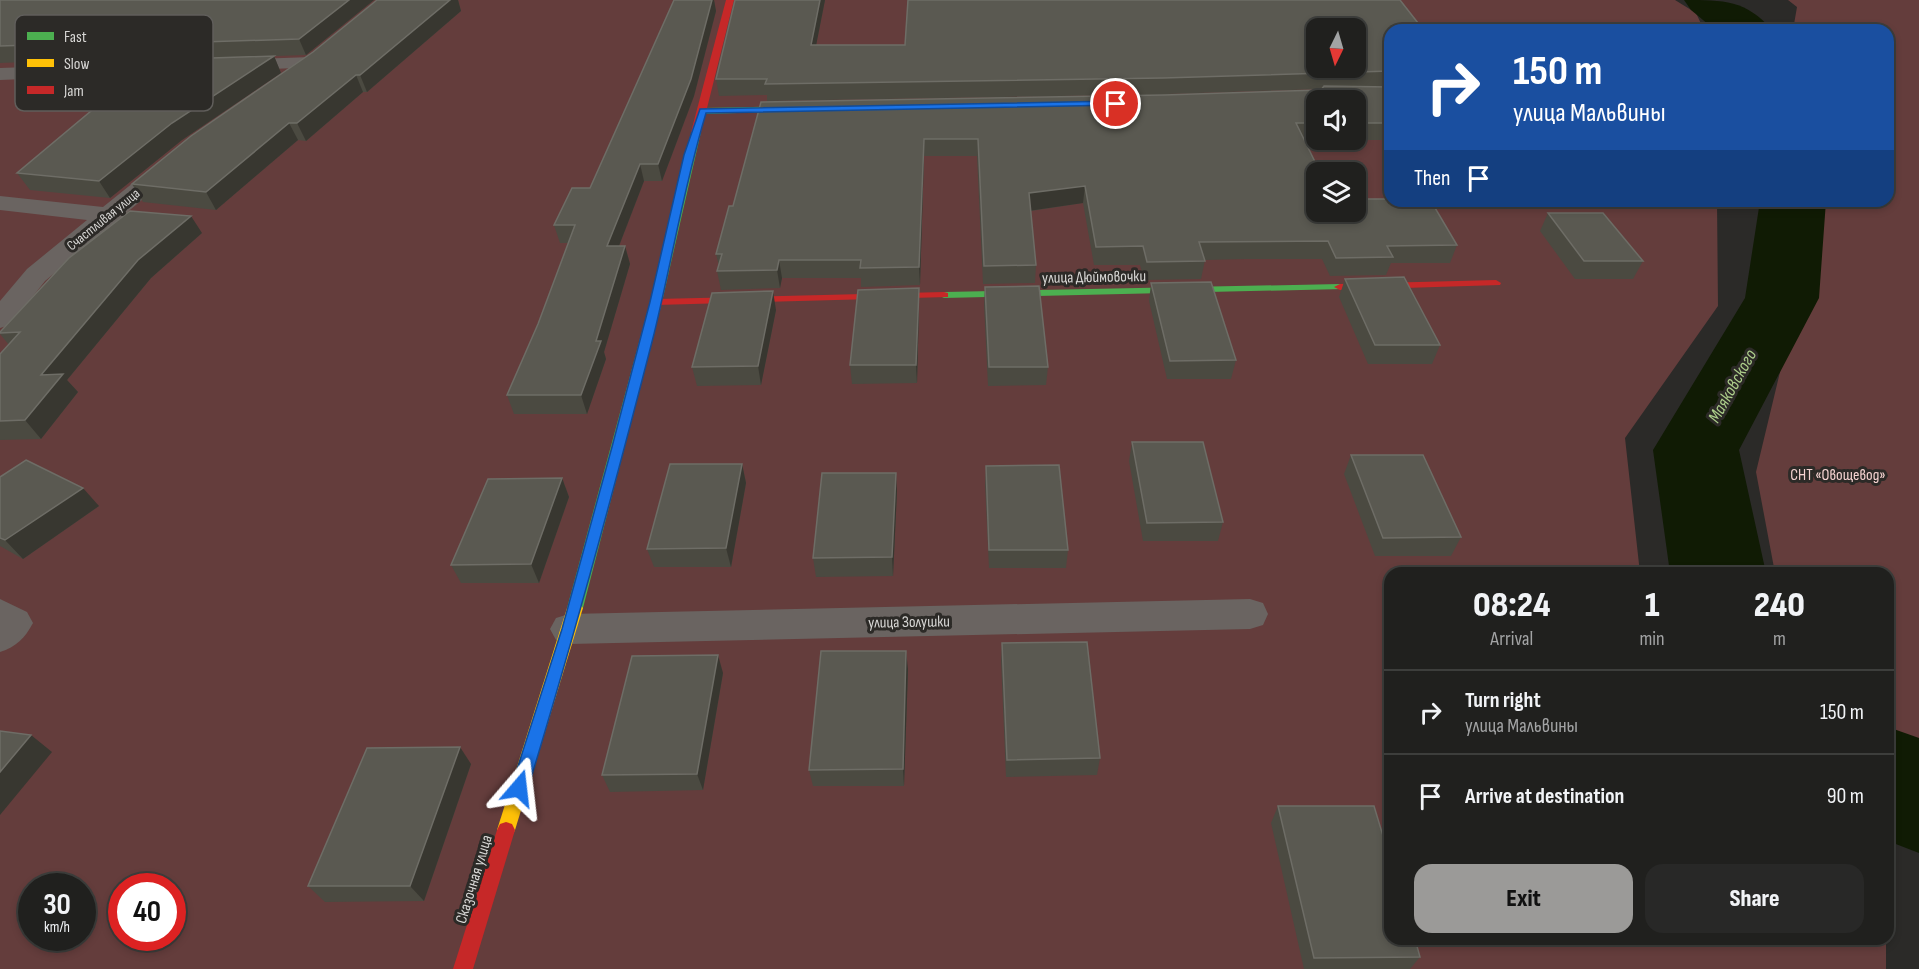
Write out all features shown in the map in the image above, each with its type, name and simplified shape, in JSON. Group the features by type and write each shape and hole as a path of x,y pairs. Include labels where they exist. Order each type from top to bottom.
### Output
{"street":[{"name":"Сказочная улица","path":"463,969 569,629 656,302 689,155 703,111 730,0"},
{"path":"284,83 330,49"},
{"path":"213,66 312,63"},
{"path":"0,74 15,73"},
{"path":"703,111 820,109"},
{"name":"Счастливая улица","path":"0,319 36,275 191,147"},
{"path":"0,203 108,215"},
{"name":"улица Дюймовочки","path":"656,302 1496,283"},
{"path":"0,614 14,622 0,637"},
{"name":"улица Золушки","path":"569,629 1250,614"}],"green space":[{"path":"0,0 1675,0 1696,13 1701,24 1384,24 1384,207 1717,207 1718,306 1625,438 1639,567 1384,567 1384,945 1886,945 1886,969 0,969"},
{"name":"СНТ «Овощевод»","path":"1788,0 1919,0 1919,752 1894,734 1894,567 1774,567 1756,472 1820,207 1894,207 1894,24 1794,24 1797,7"}],"building":[{"path":"0,0 349,0 299,39 213,42 213,15 15,15 15,45 0,46"},
{"path":"377,0 450,0 360,75 356,75 297,123 289,123 206,192 132,184 191,136 313,52"},
{"path":"674,0 712,0 691,79 658,164 640,164 607,246 625,246 596,341 601,341 581,395 507,395 538,324 575,225 554,225 572,188 590,188"},
{"path":"735,0 820,0 811,45 905,45 908,0 1400,0 1418,23 1526,24 1384,24 1384,71 1366,72 1366,18 1306,18 1306,74 765,84 767,79 716,79"},
{"path":"274,56 213,96 213,58"},
{"path":"1324,86 1384,87 1384,123 1366,123 1366,90 1321,90"},
{"path":"1306,90 1306,123 1296,123 1306,143 1306,150 1309,150 1315,162 1306,162 1306,222 1366,222 1366,199 1384,199 1384,207 1435,207 1457,245 1387,246 1393,257 1336,258 1328,241 1199,242 1205,261 1147,262 1143,246 1096,247 1085,186 1029,193 1036,265 984,266 978,139 924,139 919,267 860,268 861,260 779,260 777,270 717,271 722,254 716,254 729,206 733,206 761,102"},
{"path":"91,111 190,111 99,181 17,173"},
{"path":"130,211 191,216 138,260 41,375 63,374 25,420 0,421 0,354 20,332 0,332 69,258"},
{"path":"1548,213 1603,213 1643,261 1584,261"},
{"path":"1404,277 1440,345 1375,345 1345,279"},
{"path":"1211,282 1236,360 1170,361 1151,283"},
{"path":"1039,286 1048,367 989,367 985,287"},
{"path":"919,288 916,365 850,365 858,290"},
{"path":"773,291 758,366 692,367 712,293"},
{"path":"1132,442 1203,442 1223,522 1147,523"},
{"path":"1351,455 1423,455 1461,537 1383,538"},
{"path":"26,460 83,488 5,540 0,538 0,477"},
{"path":"670,464 742,464 726,548 647,549"},
{"path":"1059,465 1068,550 989,550 986,466"},
{"path":"822,473 896,473 892,557 813,558"},
{"path":"562,478 531,564 451,565 488,479"},
{"path":"1087,642 1100,758 1007,760 1002,643"},
{"path":"821,651 906,651 903,769 809,770"},
{"path":"718,655 697,774 602,775 632,656"},
{"path":"0,731 31,735 0,772"},
{"path":"460,747 410,886 308,886 367,748"},
{"path":"1278,806 1374,806 1384,839 1384,945 1417,945 1420,957 1314,958"}],"waterway":[{"name":"Маяковского","path":"1708,0 1738,24"},
{"name":"Маяковского","path":"1717,567 1696,450 1782,298 1792,207"},
{"name":"Маяковского","path":"1894,782 1919,800"}],"traffic: fast":[{"path":"703,111 803,109"},
{"path":"575,608 656,302 696,132"},
{"path":"944,295 1340,287"}],"traffic: slow":[{"path":"506,830 575,608"}],"traffic: jam":[{"path":"696,132 730,0"},
{"path":"1340,287 1496,283"},
{"path":"656,302 944,295"},
{"path":"463,969 506,830"}],"route":[{"path":"519,788 569,629 619,447 656,302 689,155 703,111 1116,104"}]}
